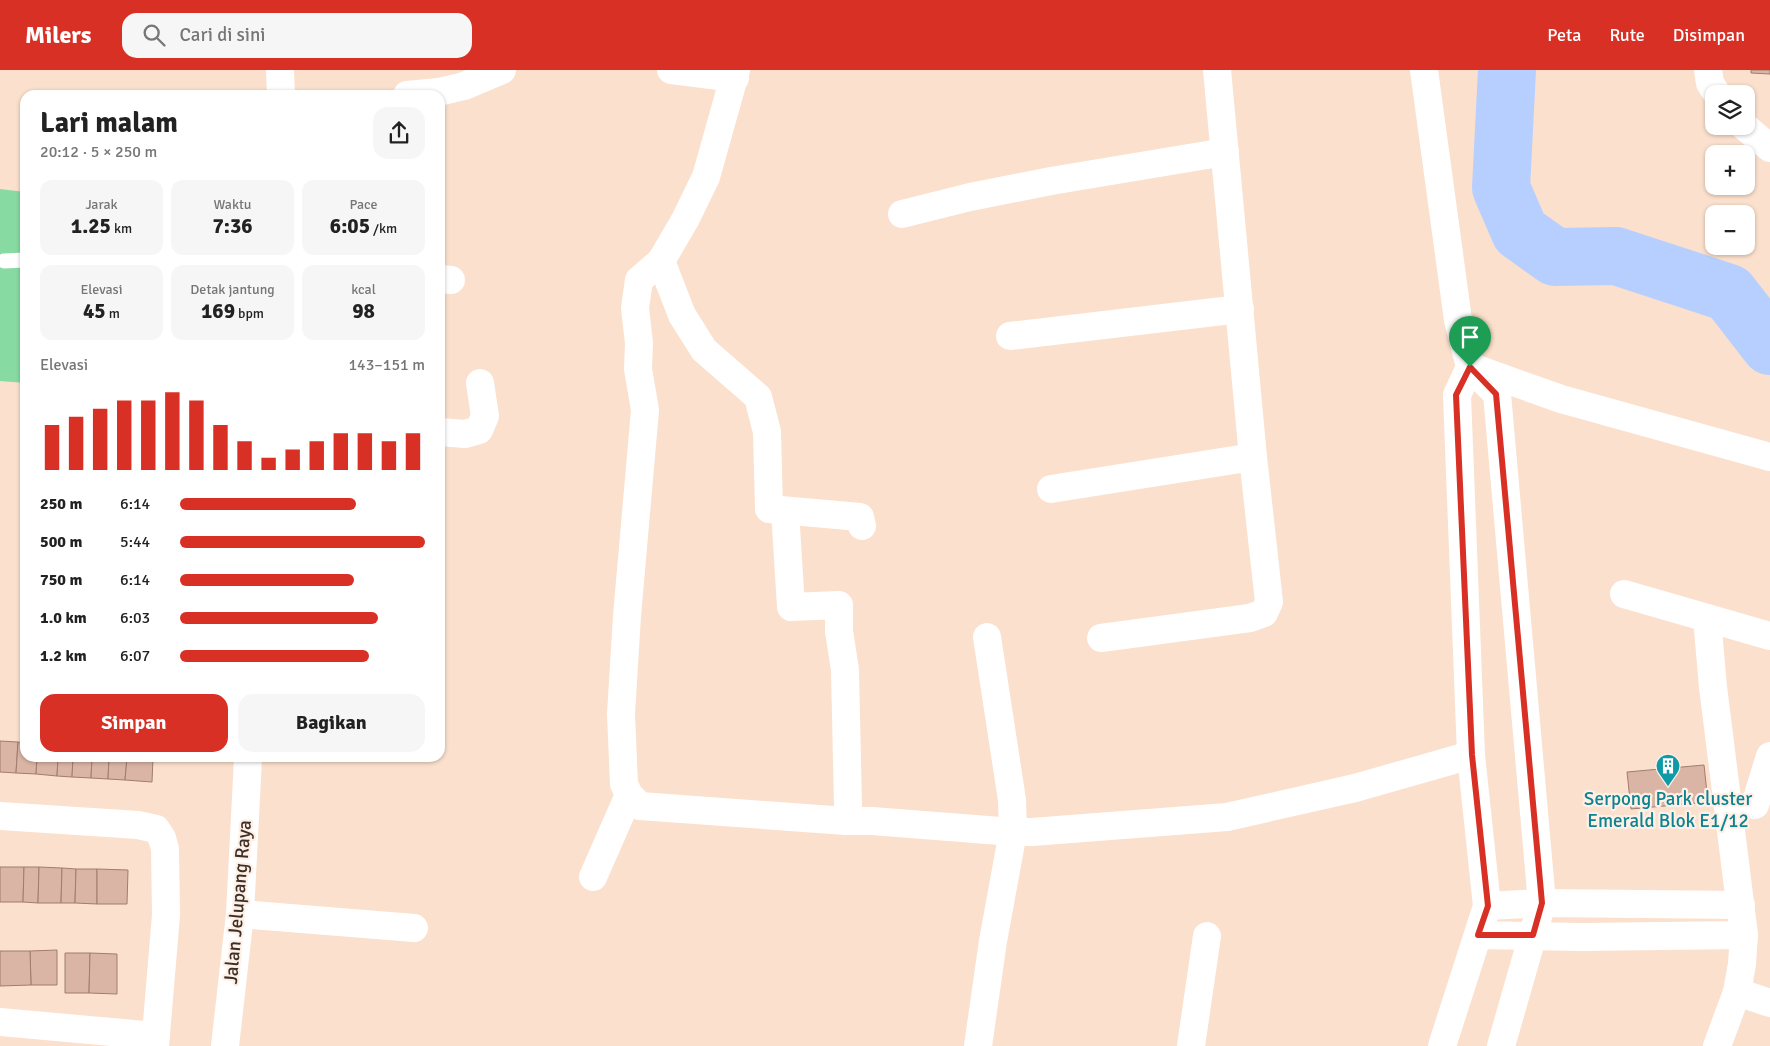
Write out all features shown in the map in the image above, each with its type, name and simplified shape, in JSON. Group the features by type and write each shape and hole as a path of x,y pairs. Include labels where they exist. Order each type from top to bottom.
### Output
{"street":[{"path":"280,70 281,90"},
{"path":"445,91 464,86 502,70"},
{"path":"671,70 736,74 706,176 685,220 661,261 639,280 634,308 639,343 638,369 645,410 627,616 621,714 624,784 629,795 640,806 1032,832 1227,817 1355,788 1472,755"},
{"path":"1101,638 1250,618 1264,613 1269,602 1253,457 1218,70"},
{"path":"1424,70 1458,320 1470,367 1496,394 1542,903 1501,1046"},
{"path":"1708,70 1711,85"},
{"path":"1755,135 1770,148"},
{"path":"902,214 970,197 1051,181 1225,152"},
{"path":"661,261 682,315 704,350 758,397 767,432 769,509 860,517 862,526"},
{"path":"1010,336 1240,309"},
{"path":"1470,367 1561,399 1770,457"},
{"path":"1442,1046 1488,906 1472,755 1456,395 1470,367"},
{"path":"445,432 465,434 479,430 485,416 480,383"},
{"path":"1051,489 1253,457"},
{"path":"785,510 791,607 839,605 839,631 844,670 848,805 846,821"},
{"path":"1624,594 1770,636"},
{"path":"1706,618 1744,935 1738,992 1717,1046"},
{"path":"978,1046 993,941 1013,832 1012,800 987,637"},
{"path":"1727,796 1762,808 1770,756"},
{"name":"Jalan Jelupang Raya","path":"225,1046 240,914 248,762"},
{"path":"593,876 629,795"},
{"path":"0,816 138,825 156,829 162,838 165,849 166,916 156,1041 0,1022"},
{"path":"1488,906 1542,903 1741,905"},
{"path":"240,914 414,928"},
{"path":"1478,935 1582,937 1744,935"},
{"path":"1191,1046 1206,936"},
{"path":"1738,992 1770,1002"}],"lane":[{"path":"4,261 20,260"}],"green space":[{"path":"0,189 20,191 20,383 0,381"}],"building":[{"path":"1751,70 1770,70 1770,74 1751,73"},
{"path":"0,741 18,742 16,773 0,772"},
{"path":"18,742 20,742 20,762 37,762 36,774 16,773"},
{"path":"37,762 58,762 57,776 36,774"},
{"path":"58,762 73,762 72,777 57,776"},
{"path":"73,762 92,762 91,778 72,777"},
{"path":"92,762 109,762 108,779 91,778"},
{"path":"109,762 127,762 125,780 108,779"},
{"path":"127,762 153,762 152,782 125,780"},
{"name":"Serpong Park cluster Emerald Blok E1/12","path":"1704,765 1708,802 1631,809 1627,772"},
{"path":"0,867 24,867 23,902 0,902"},
{"path":"24,867 39,867 38,903 23,902"},
{"path":"39,867 62,868 61,903 38,903"},
{"path":"62,868 76,869 75,903 61,903"},
{"path":"76,869 97,869 97,904 75,903"},
{"path":"97,869 128,870 127,904 97,904"},
{"path":"57,950 57,985 31,985 30,951"},
{"path":"0,951 30,951 31,985 0,986"},
{"path":"65,953 90,953 89,993 65,993"},
{"path":"90,953 117,954 117,994 89,993"}],"waterway":[{"path":"1507,70 1501,188 1520,232 1555,257 1616,256 1729,293 1770,346"}],"place":[{"name":"Serpong Park cluster Emerald Blok E1/12","path":"1668,787"}],"route":[{"path":"1470,367 1496,394 1542,903 1533,935 1478,935 1488,906 1472,755 1456,395 1470,367"}]}
